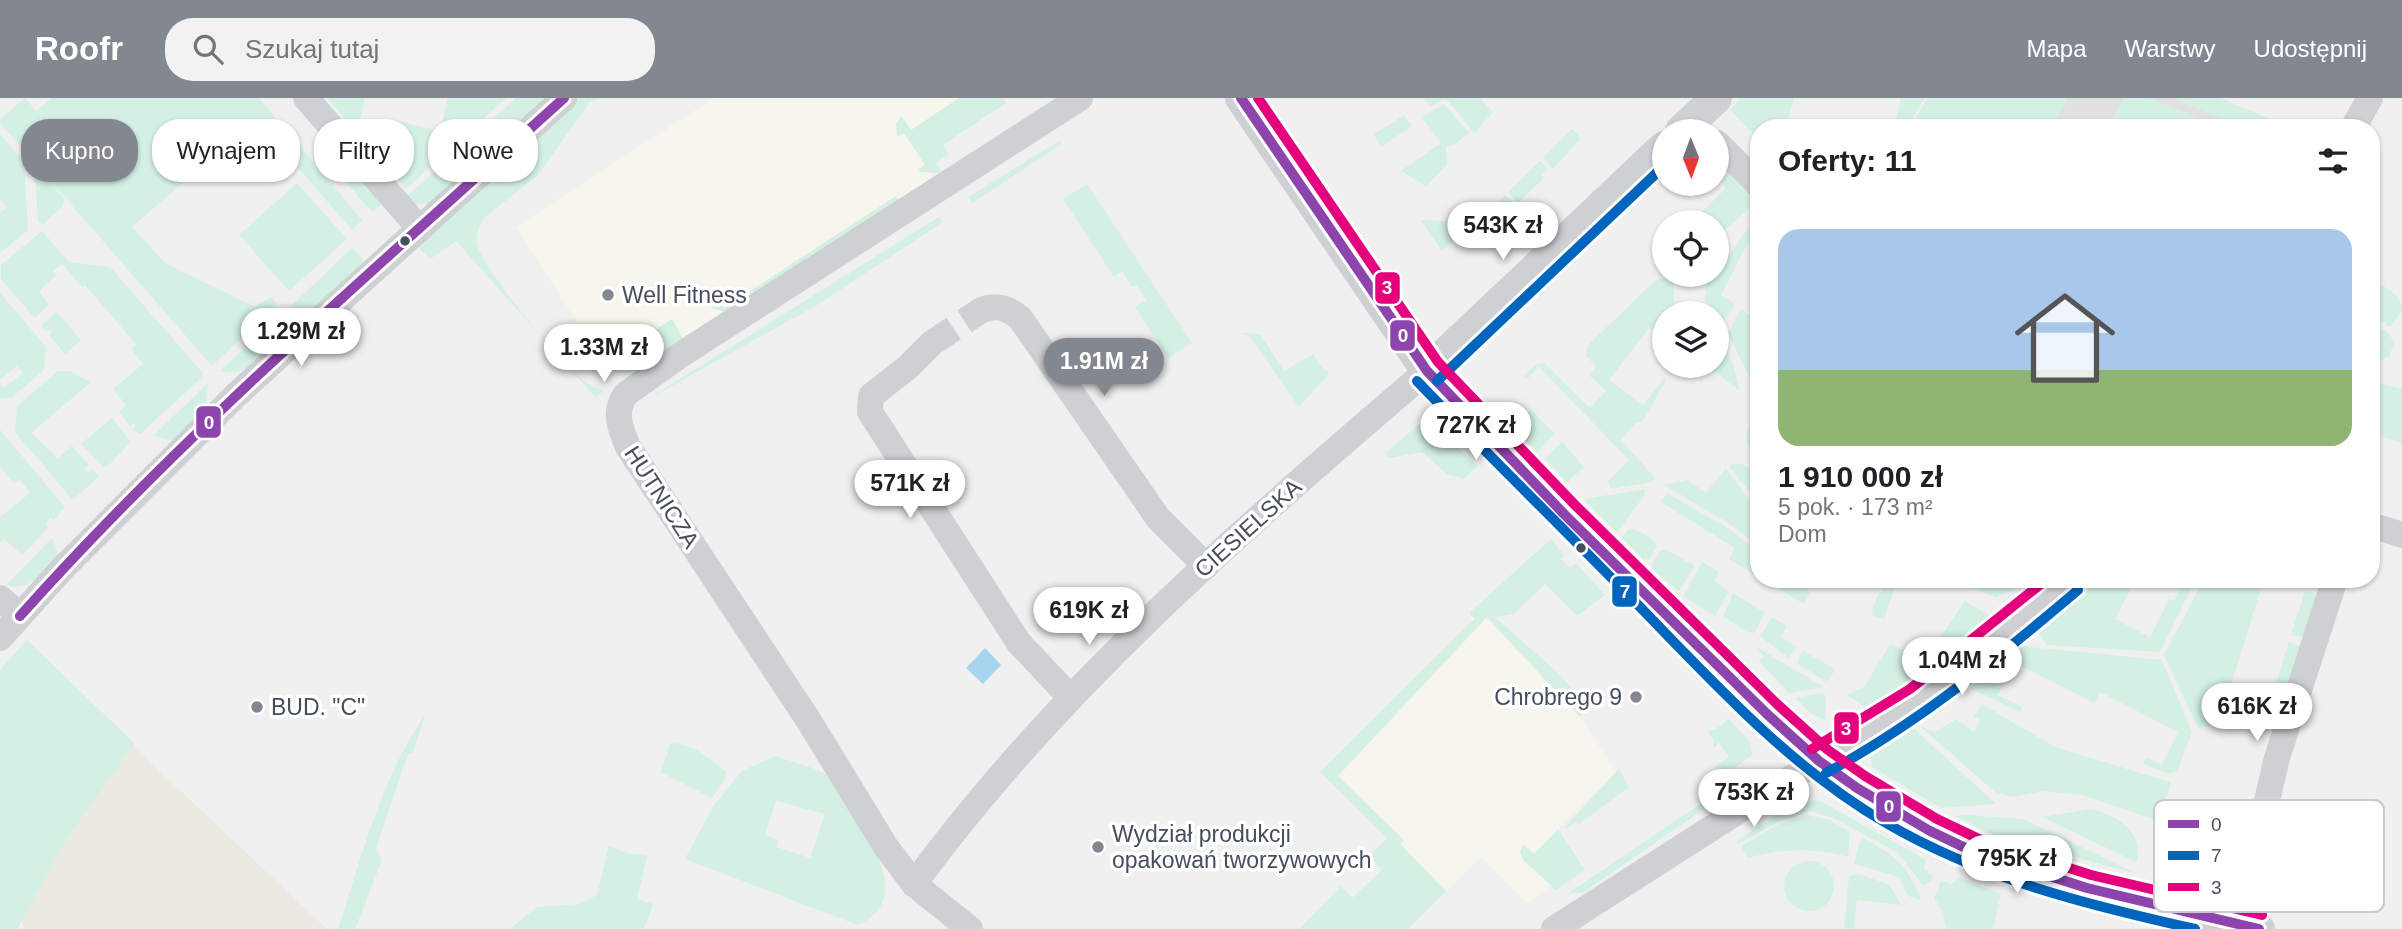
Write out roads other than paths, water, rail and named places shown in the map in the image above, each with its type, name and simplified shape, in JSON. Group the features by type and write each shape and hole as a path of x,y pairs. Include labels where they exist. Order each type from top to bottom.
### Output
{"street":[{"path":"306,98 420,229"},
{"path":"0,638 196,434 564,98"},
{"name":"HUTNICZA","path":"970,929 914,884 886,847 809,721 628,447 619,421 620,402 626,394 682,354 1080,98"},
{"path":"1242,98 1427,371 1555,505 1767,714 1819,761 1857,788 1930,831 1973,852 2020,869 2154,904"},
{"path":"2358,119 2370,98"},
{"path":"1729,155 1750,176"},
{"path":"1427,371 1652,159"},
{"path":"980,311 997,307 1009,310 1020,318 1158,518 1206,566"},
{"path":"932,343 908,367 871,396 870,412 1003,619 1037,664 1071,698"},
{"name":"CIESIELSKA","path":"914,884 940,848 1034,736 1071,698 1206,566 1427,371"},
{"path":"2380,528 2402,535"},
{"path":"1554,929 1936,688 2057,588"},
{"path":"2270,800 2277,758 2332,588"},
{"path":"0,598 20,616"},
{"path":"2189,912 2248,926"}],"water":[{"path":"985,648 1001,665 983,684 966,668"}],"tunnel":[{"path":"932,343 980,311"}],"place":[{"name":"Well Fitness","path":"608,295"},
{"name":"Chrobrego 9","path":"1636,697"},
{"name":"BUD. \"C\"","path":"257,707"},
{"name":"Wydział produkcji opakowań tworzywowych","path":"1098,847"}]}
